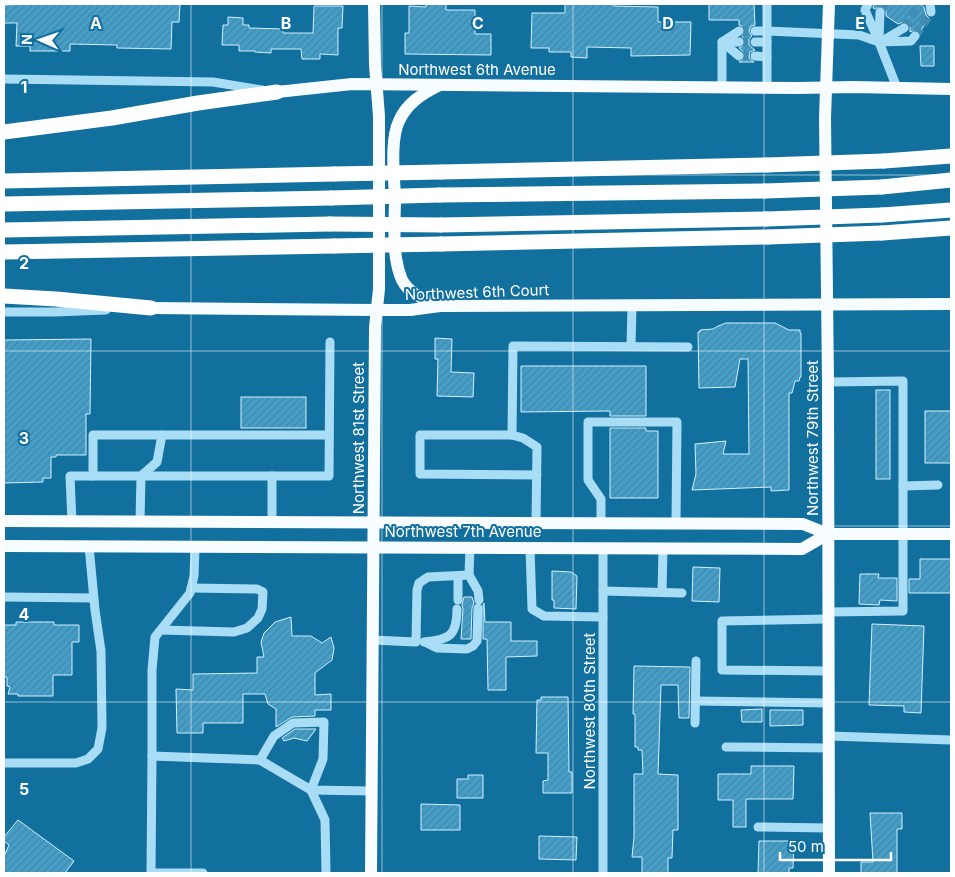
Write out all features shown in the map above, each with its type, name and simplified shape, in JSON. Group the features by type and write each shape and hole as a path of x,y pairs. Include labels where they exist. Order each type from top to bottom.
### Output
{"highway":[{"path":"4,132 112,118 229,98 277,92"},
{"path":"4,181 766,165 884,161 951,156"},
{"path":"4,204 440,195 765,192 882,187 951,180"},
{"path":"4,230 330,224 441,226 766,219 951,210"},
{"path":"4,252 768,237 882,233 951,228"},
{"path":"4,296 151,308"}],"main road":[{"name":"Northwest 81st Street","path":"371,873 376,310 379,289 379,116 375,65 374,4"},
{"name":"Northwest 79th Street","path":"828,873 826,87 829,4"},
{"name":"Northwest 6th Avenue","path":"277,92 352,84 951,89"},
{"path":"440,85 423,94 404,112 398,122 394,152 395,248 399,271 403,282 409,289 428,302 440,306"},
{"name":"Northwest 6th Court","path":"151,308 410,310 440,306 951,304"},
{"name":"Northwest 7th Avenue","path":"4,522 803,524 828,534 951,534"},
{"name":"Northwest 7th Avenue","path":"4,546 802,549 828,534"}],"street":[{"path":"767,4 767,88"},
{"path":"868,4 865,10 896,88"},
{"path":"879,42 880,12"},
{"path":"879,42 904,28"},
{"path":"722,42 739,31"},
{"path":"755,31 859,35 879,42 911,40 915,36"},
{"path":"722,42 738,42"},
{"path":"722,42 739,56"},
{"path":"722,42 722,87"},
{"path":"755,42 767,42"},
{"path":"755,56 767,56"},
{"name":"Northwest 6th Avenue","path":"4,79 213,82 277,92"},
{"path":"631,346 632,306"},
{"name":"Northwest 6th Court","path":"4,312 151,308"},
{"path":"72,522 70,476 329,476 330,342"},
{"path":"512,435 513,346 688,347"},
{"path":"828,382 903,381 903,611 722,621 722,670 828,671"},
{"path":"601,523 601,499 588,480 588,422 677,422 676,523"},
{"path":"93,476 93,435 329,435"},
{"path":"140,522 141,476 157,462 162,435"},
{"path":"536,523 537,476 537,447 523,438 512,435 420,435 420,474 537,476"},
{"path":"272,476 272,522"},
{"path":"903,486 938,486"},
{"path":"4,763 76,763 88,759 98,749 102,728 100,651 89,546"},
{"path":"421,642 437,648 468,648 477,641 478,591 469,575 470,547"},
{"path":"195,548 194,576 190,593 155,637 152,670 151,872 203,873"},
{"path":"530,548 532,609 544,616 603,617"},
{"name":"Northwest 80th Street","path":"603,548 603,873"},
{"path":"662,592 663,548"},
{"path":"421,642 417,590 419,582 428,577 469,575"},
{"path":"372,640 421,642 440,640 450,636 455,630 457,622 458,576"},
{"path":"161,630 234,632 247,628 258,618 262,608 263,592 257,589 191,588"},
{"path":"603,591 682,593"},
{"path":"4,598 94,598"},
{"path":"695,723 696,661"},
{"path":"696,701 829,703"},
{"path":"260,760 274,736 293,724 324,722 323,759 310,790 325,820 326,873"},
{"path":"726,747 829,742 951,740"},
{"path":"152,756 260,760 310,790 371,791"},
{"path":"758,827 828,828"}],"building":[{"path":"180,4 179,22 172,22 171,49 117,48 117,45 70,44 70,51 30,51 30,46 16,46 17,23 4,23 4,5"},
{"path":"426,4 446,4 446,10 475,10 475,34 491,34 491,55 405,54 405,33 409,33 409,6 426,7"},
{"path":"565,4 614,4 614,6 658,7 658,22 691,22 690,55 631,56 631,48 587,47 587,58 571,57 571,52 549,52 549,48 531,48 532,13 565,13"},
{"path":"709,4 754,4 755,25 751,26 749,31 752,36 749,39 749,45 755,50 750,52 749,56 754,62 739,62 745,57 745,53 739,48 745,45 745,39 742,37 745,30 739,25 739,20 709,20"},
{"path":"874,4 919,4 924,7 929,18 920,32 915,30 910,32 910,27 907,23 898,24 886,16 884,7 880,6 875,9 873,8"},
{"path":"314,6 343,6 342,28 338,28 338,55 320,54 320,59 302,59 301,49 271,49 271,53 239,51 239,45 222,45 223,25 228,25 228,17 243,18 243,25 249,25 249,28 283,29 283,33 313,33"},
{"path":"920,46 934,46 934,66 921,66"},
{"path":"726,323 775,323 789,330 800,330 801,377 799,381 795,381 792,393 789,393 789,490 771,491 771,487 692,490 696,474 695,444 726,441 723,454 749,454 748,359 740,359 735,387 699,388 698,332 700,330 713,329"},
{"path":"435,338 452,339 451,372 474,373 473,397 437,396 438,359 435,359"},
{"path":"91,339 90,414 86,414 86,455 56,455 56,457 51,457 51,478 43,478 43,482 4,483 4,340"},
{"path":"521,366 646,366 646,416 610,416 610,411 521,412"},
{"path":"876,390 890,390 890,479 876,479"},
{"path":"241,397 306,397 306,428 241,428"},
{"path":"925,411 951,411 951,463 925,463"},
{"path":"610,428 646,428 646,431 658,431 658,498 610,498"},
{"path":"920,559 951,559 951,593 909,593 909,579 920,579"},
{"path":"693,567 720,568 719,602 692,601"},
{"path":"552,571 571,572 577,576 576,609 554,608 554,600 552,600"},
{"path":"860,574 879,574 878,578 897,578 897,601 880,600 879,605 859,604"},
{"path":"464,597 472,597 474,603 472,608 471,639 461,639"},
{"path":"484,603 485,622 511,622 511,641 537,641 537,656 506,657 506,690 488,690 487,639 483,639"},
{"path":"291,617 292,636 311,636 322,643 331,637 334,648 332,660 315,673 315,695 331,694 331,710 315,710 315,716 292,717 276,727 276,709 268,704 265,694 243,694 243,723 203,723 203,733 177,733 176,689 193,690 193,674 257,673 257,657 264,657 261,642 264,633 275,622"},
{"path":"16,622 54,622 54,625 79,625 79,642 72,642 72,675 53,675 53,696 18,696 18,694 8,694 10,687 7,686 7,677 4,677 4,625 16,625"},
{"path":"872,624 924,626 921,713 904,712 904,706 869,705"},
{"path":"634,666 690,667 689,718 679,718 678,685 661,685 658,774 678,775 678,830 673,830 672,858 668,858 668,873 642,873 642,857 632,857 634,837 634,774 643,774 642,750 638,750 638,747 635,747 635,714 633,714"},
{"path":"541,697 568,697 569,772 572,772 572,793 543,793 543,781 548,780 548,753 536,753 537,700 541,700"},
{"path":"762,709 762,722 742,722 741,710"},
{"path":"770,710 803,710 803,725 770,726"},
{"path":"295,729 316,729 307,741 294,738 284,741 282,738"},
{"path":"751,766 794,766 793,799 746,799 746,827 733,827 733,800 718,800 718,774 751,774"},
{"path":"468,775 483,775 483,798 457,798 457,779 468,779"},
{"path":"421,804 460,805 460,830 421,830"},
{"path":"870,813 902,813 902,829 897,829 897,873 861,873 861,862 873,862"},
{"path":"18,820 74,861 65,873 4,873 4,856 9,845 4,841 4,837"},
{"path":"539,836 577,837 576,860 539,859"},
{"path":"759,841 794,841 793,868 789,868 789,873 758,873"}],"tunnel":[{"path":"880,12 885,4"},
{"path":"904,28 919,4"},
{"path":"915,36 931,12"},
{"path":"739,31 755,31"},
{"path":"739,42 755,42"},
{"path":"739,56 755,56"}]}
